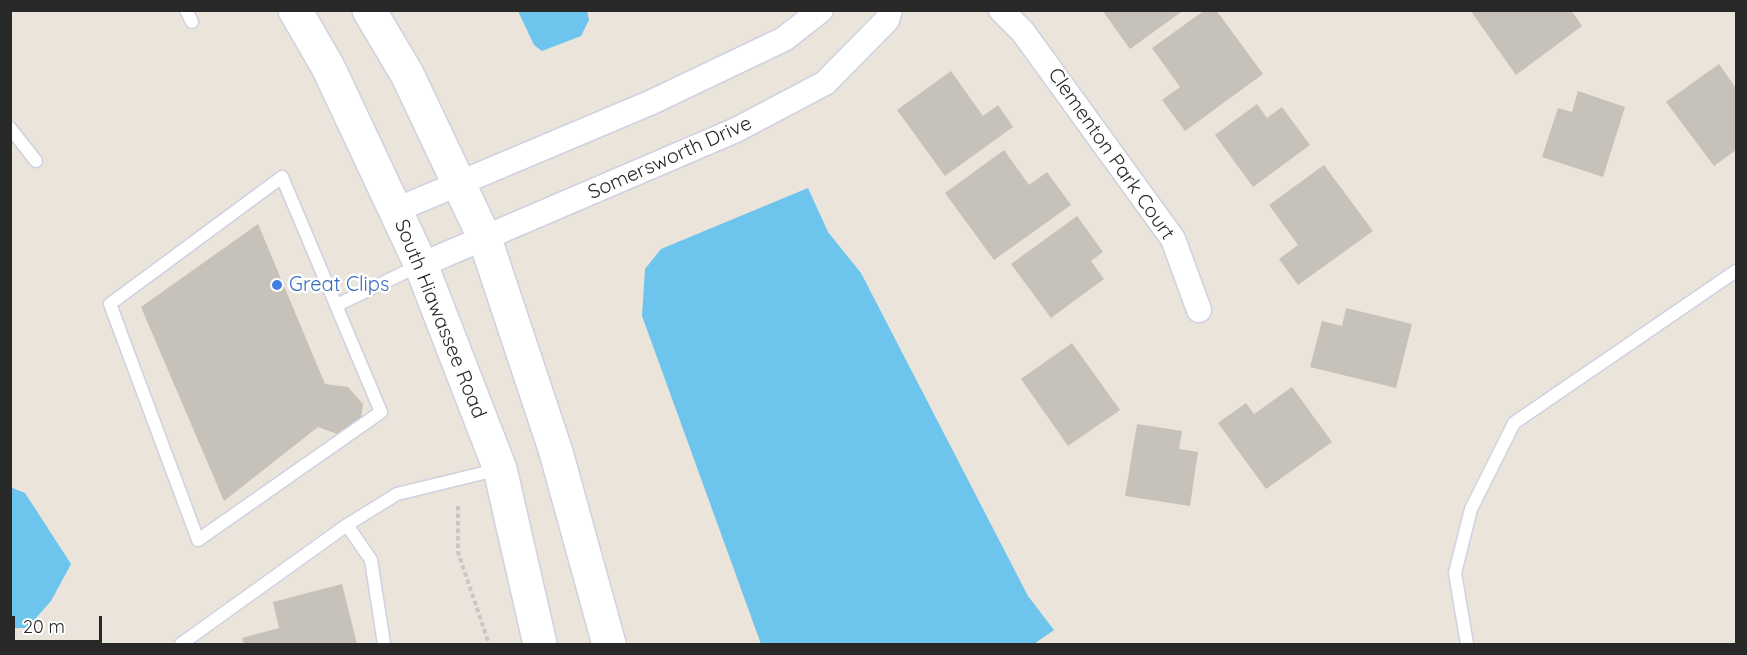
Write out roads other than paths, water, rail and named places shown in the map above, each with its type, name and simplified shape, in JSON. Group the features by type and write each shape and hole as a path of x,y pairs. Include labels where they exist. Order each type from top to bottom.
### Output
{"street":[{"name":"South Hiawassee Road","path":"295,10 328,67 421,265 500,470 540,645"},
{"path":"369,10 407,74 484,239 556,452 609,645"},
{"path":"396,210 662,97 784,39 821,10"},
{"name":"Somersworth Drive","path":"421,265 736,130 825,83 887,20 890,10"},
{"name":"Clementon Park Court","path":"1001,10 1023,33 1173,239 1199,310"}],"lane":[{"path":"10,128 36,161"},
{"path":"282,177 338,305 381,412 198,540 110,304 282,177"},
{"path":"338,305 421,265"},
{"path":"1467,645 1455,573 1471,509 1514,423 1737,271"},
{"path":"181,645 347,525 397,494 500,470"},
{"path":"347,525 371,560 384,645"}],"water":[{"path":"518,11 587,11 589,20 581,36 542,51 534,45"},
{"path":"808,188 828,232 861,273 1028,596 1054,630 1034,644 761,644 642,316 645,269 661,249"},
{"path":"10,487 25,493 71,564 51,601 27,628 11,628"}],"place":[{"name":"Great Clips","path":"277,285"}]}
